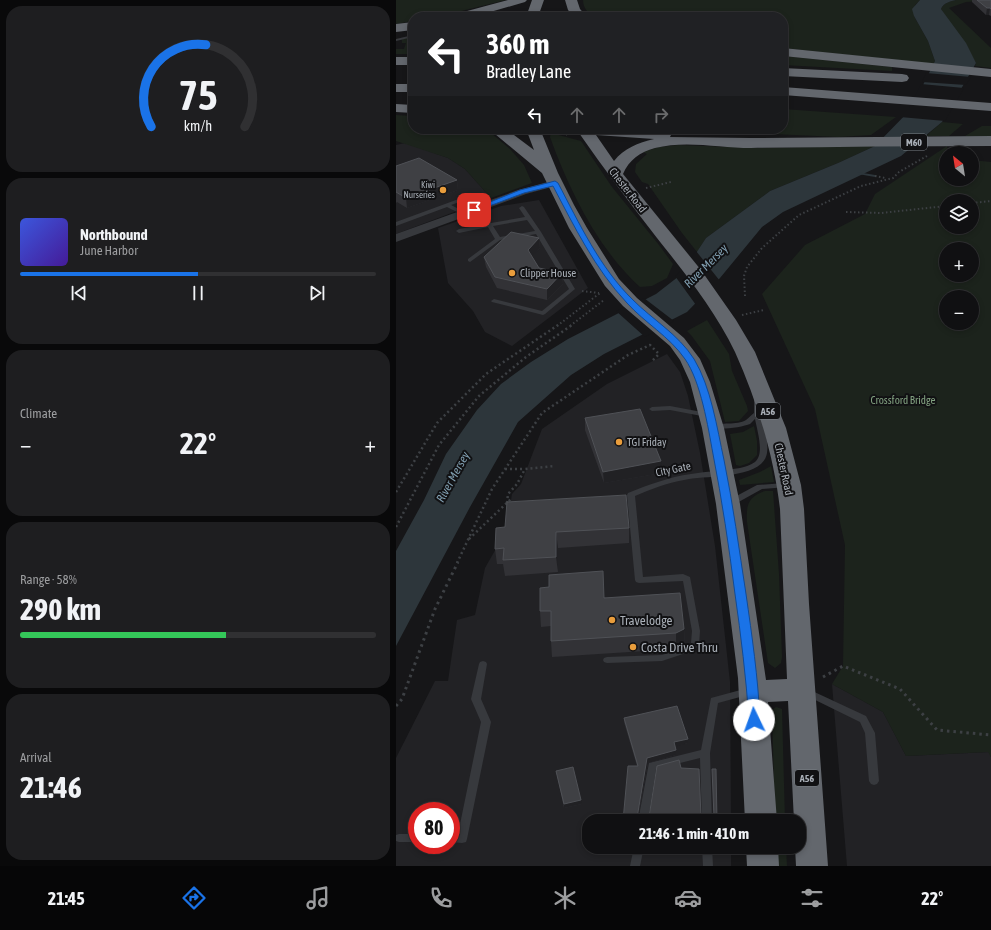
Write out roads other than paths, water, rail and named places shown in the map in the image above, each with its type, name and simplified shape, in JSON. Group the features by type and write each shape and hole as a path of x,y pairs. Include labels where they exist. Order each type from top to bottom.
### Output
{"highway":[{"path":"534,12 538,0"},
{"path":"571,0 576,12"},
{"path":"479,12 517,2"},
{"path":"396,29 408,27"},
{"path":"788,53 991,73"},
{"path":"396,61 408,61"},
{"path":"396,70 408,70"},
{"path":"788,72 991,84"},
{"path":"396,79 408,79"},
{"path":"788,82 991,107"},
{"path":"396,88 408,88"},
{"path":"788,91 991,96"},
{"path":"788,104 859,108 991,119"},
{"path":"396,108 408,109"},
{"path":"502,134 552,178"},
{"path":"535,134 552,178 578,228 610,277 630,302 677,342 690,359 700,382 711,422 728,504 753,691 761,814"},
{"name":"Chester Road","path":"586,134 615,174 695,274 726,320 745,352 775,428 789,485 794,532 800,690 812,866"},
{"name":"M60","path":"640,134 820,142"},
{"name":"M60","path":"615,174 619,164 625,156 636,149 656,143 990,141"},
{"path":"753,691 800,690"},
{"path":"762,854 763,866"}],"street":[{"path":"396,238 522,192 552,178"}],"lane":[{"path":"396,42 408,38"},
{"path":"396,224 475,195"},
{"path":"447,205 483,215 498,239"},
{"path":"494,301 543,313 572,289 522,208"},
{"path":"459,231 528,218"},
{"path":"470,260 498,239 538,232"},
{"name":"City Gate","path":"607,660 662,658 695,645 696,631 687,579 639,580 632,495 653,484 692,475 722,474 755,466 762,460 764,449 757,413 757,381"},
{"path":"652,409 670,408 711,422 732,426 748,422 757,413"},
{"path":"728,504 760,487 789,485"},
{"path":"460,839 462,839 486,722 476,699 483,664"},
{"path":"800,690 819,697 863,719 870,733 874,780"},
{"path":"707,814 705,753 714,701 753,691"},
{"path":"644,814 652,766 705,753"},
{"path":"399,838 408,838"},
{"path":"635,866 637,854"},
{"path":"707,854 708,866"}],"water":[{"name":"River Mersey","path":"920,0 956,0 945,4 941,9 966,43 976,63 942,122 901,156 783,212 762,227 720,278 687,312 604,354 571,375 518,422 470,507 396,646 396,551 424,500 446,454 477,410 501,384 531,362 568,339 656,294 683,273 706,238 770,191 875,146 911,109 935,61 928,41 914,16 912,9"}],"waterway":[{"path":"858,173 875,176"}],"place":[{"name":"Kiwi Nurseries","path":"443,190"},
{"name":"Clipper House","path":"512,273"},
{"name":"TGI Friday","path":"619,442"},
{"name":"Travelodge","path":"612,620"},
{"name":"Costa Drive Thru","path":"633,647"}],"park label":[{"name":"Crossford Bridge","path":"903,400"}]}
